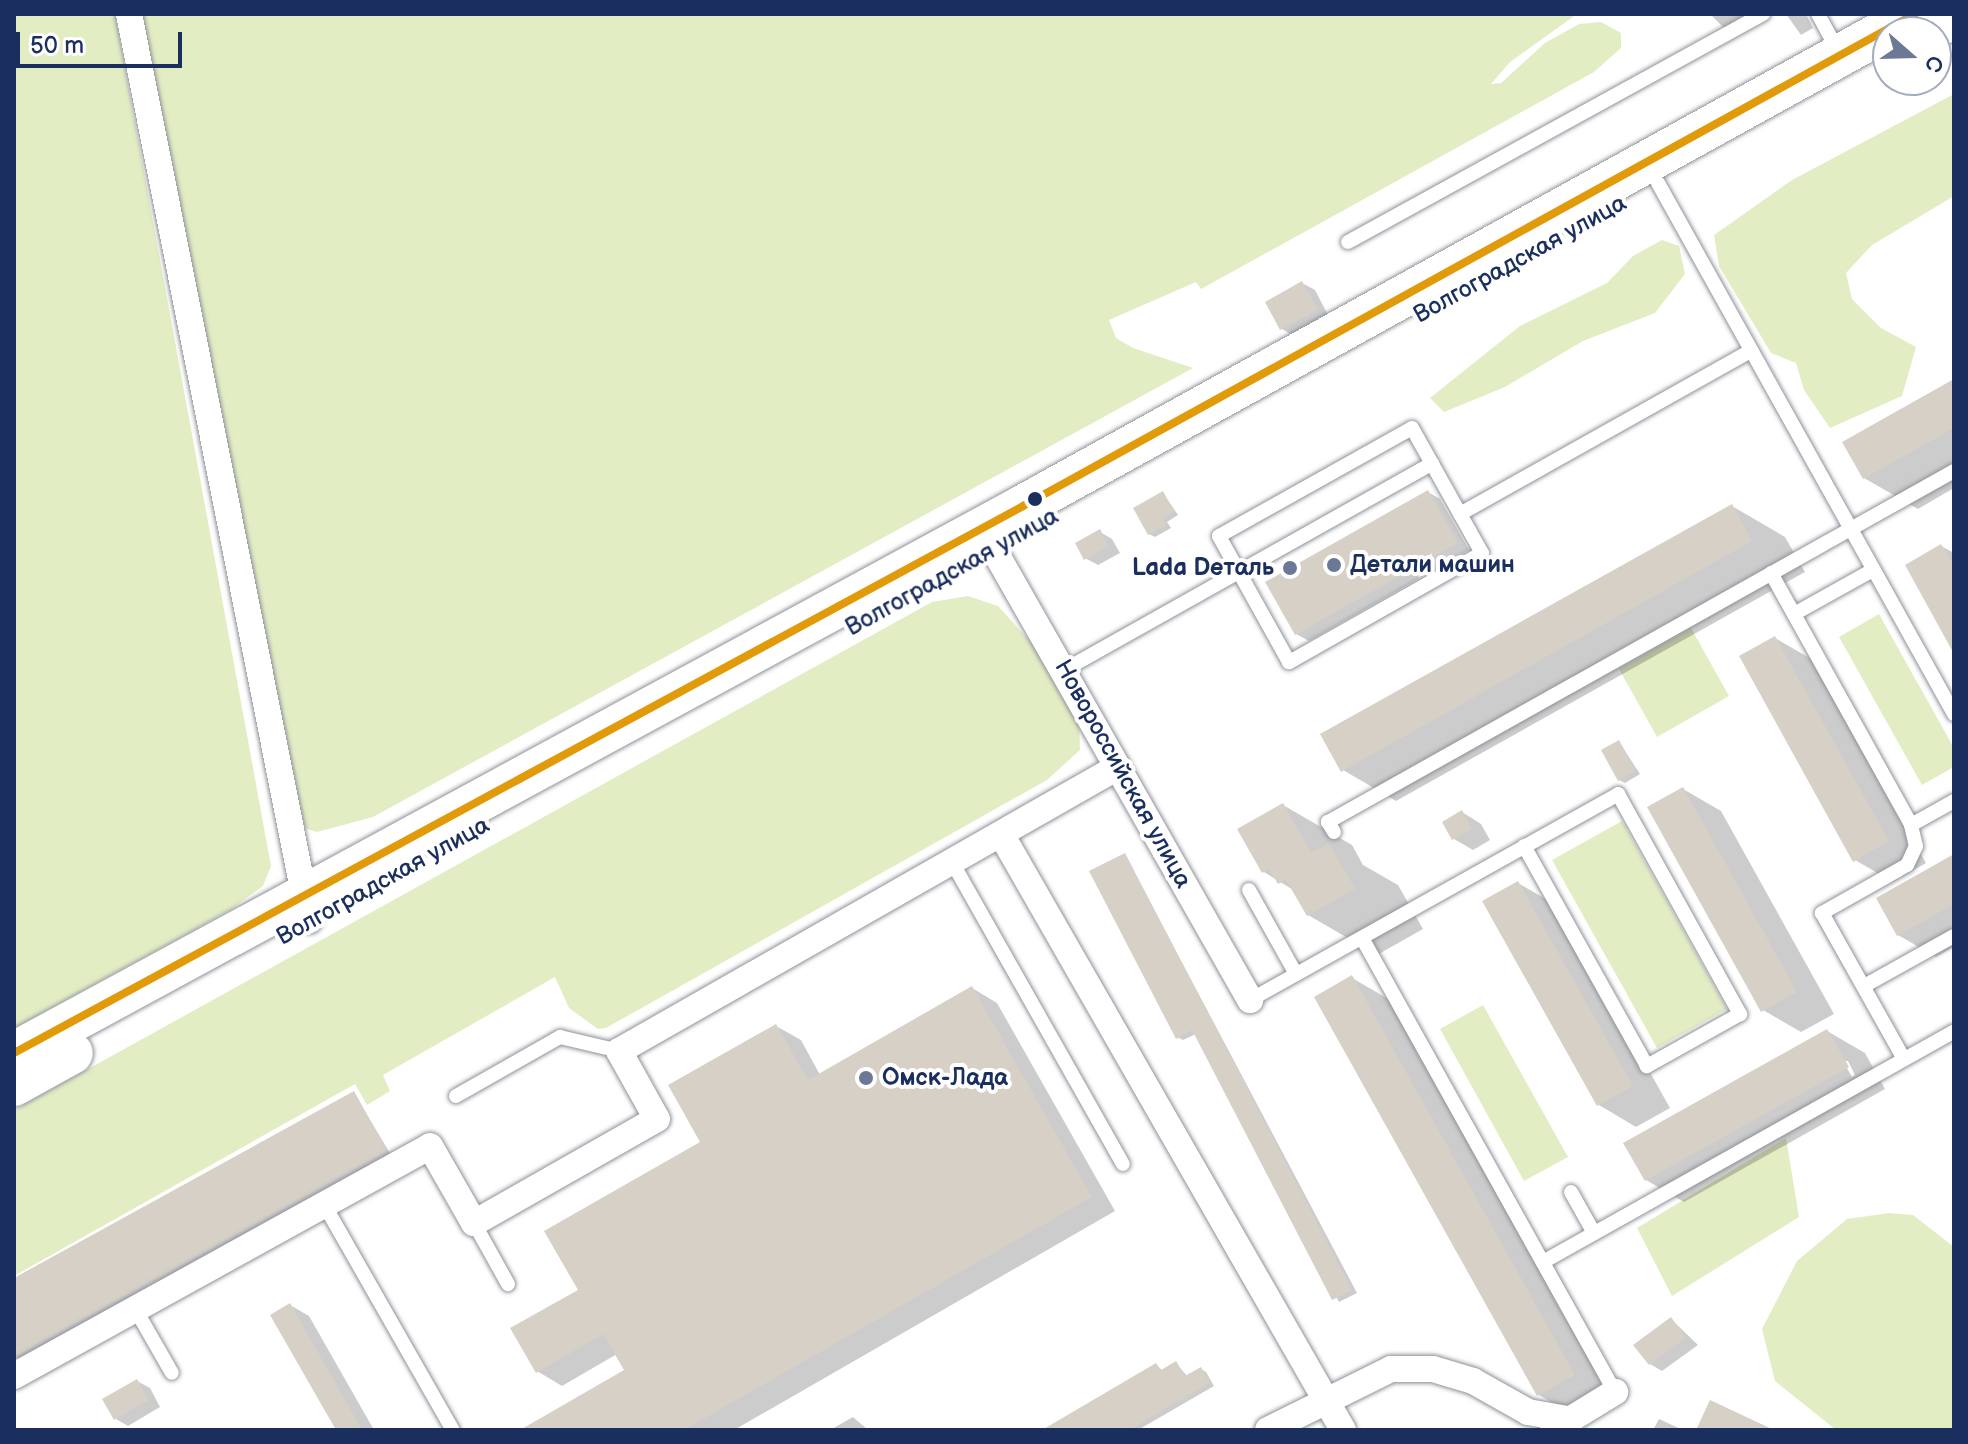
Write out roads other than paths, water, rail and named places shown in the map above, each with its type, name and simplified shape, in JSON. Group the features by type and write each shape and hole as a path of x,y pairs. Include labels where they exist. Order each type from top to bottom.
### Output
{"main road":[{"name":"Волгоградская улица","path":"14,1085 304,908 1915,14"},
{"name":"Волгоградская улица","path":"14,1053 304,908 994,550 1872,63"}],"street":[{"path":"129,14 304,908"},
{"name":"Новороссийская улица","path":"994,550 1066,669 1250,1000"},
{"path":"14,1376 137,1312 430,1146 474,1223 657,1119 619,1051 1118,767"},
{"path":"1001,834 1343,1430"},
{"path":"1268,1430 1326,1398 1391,1369 1433,1369 1473,1381 1528,1412 1560,1424 1615,1392"}],"lane":[{"path":"1348,242 1763,14"},
{"path":"1818,14 1840,55"},
{"path":"1658,183 1954,714"},
{"path":"1460,514 1751,351"},
{"path":"1412,428 1460,514 1482,553 1289,662 1219,536 1412,428"},
{"path":"1066,669 1432,464"},
{"path":"1334,832 1328,822 1954,471"},
{"path":"1794,614 1873,570"},
{"path":"1771,573 1911,825 1916,846 1907,865 1822,913 1904,1059"},
{"path":"1250,1000 1362,938 1524,846 1618,794 1740,1014 1647,1066 1524,846"},
{"path":"1911,825 1954,801"},
{"path":"952,862 1123,1164"},
{"path":"1249,890 1296,974"},
{"path":"1864,986 1954,936"},
{"path":"1362,938 1615,1392"},
{"path":"1543,1262 1954,1031"},
{"path":"456,1096 560,1037 619,1051"},
{"path":"1571,1192 1594,1233"},
{"path":"325,1206 453,1430"},
{"path":"474,1223 508,1284"},
{"path":"137,1312 172,1373"}],"place":[{"name":"Детали машин","path":"1334,565"},
{"name":"Lada Dеталь","path":"1290,568"},
{"name":"Омск-Лада","path":"866,1078"}]}
